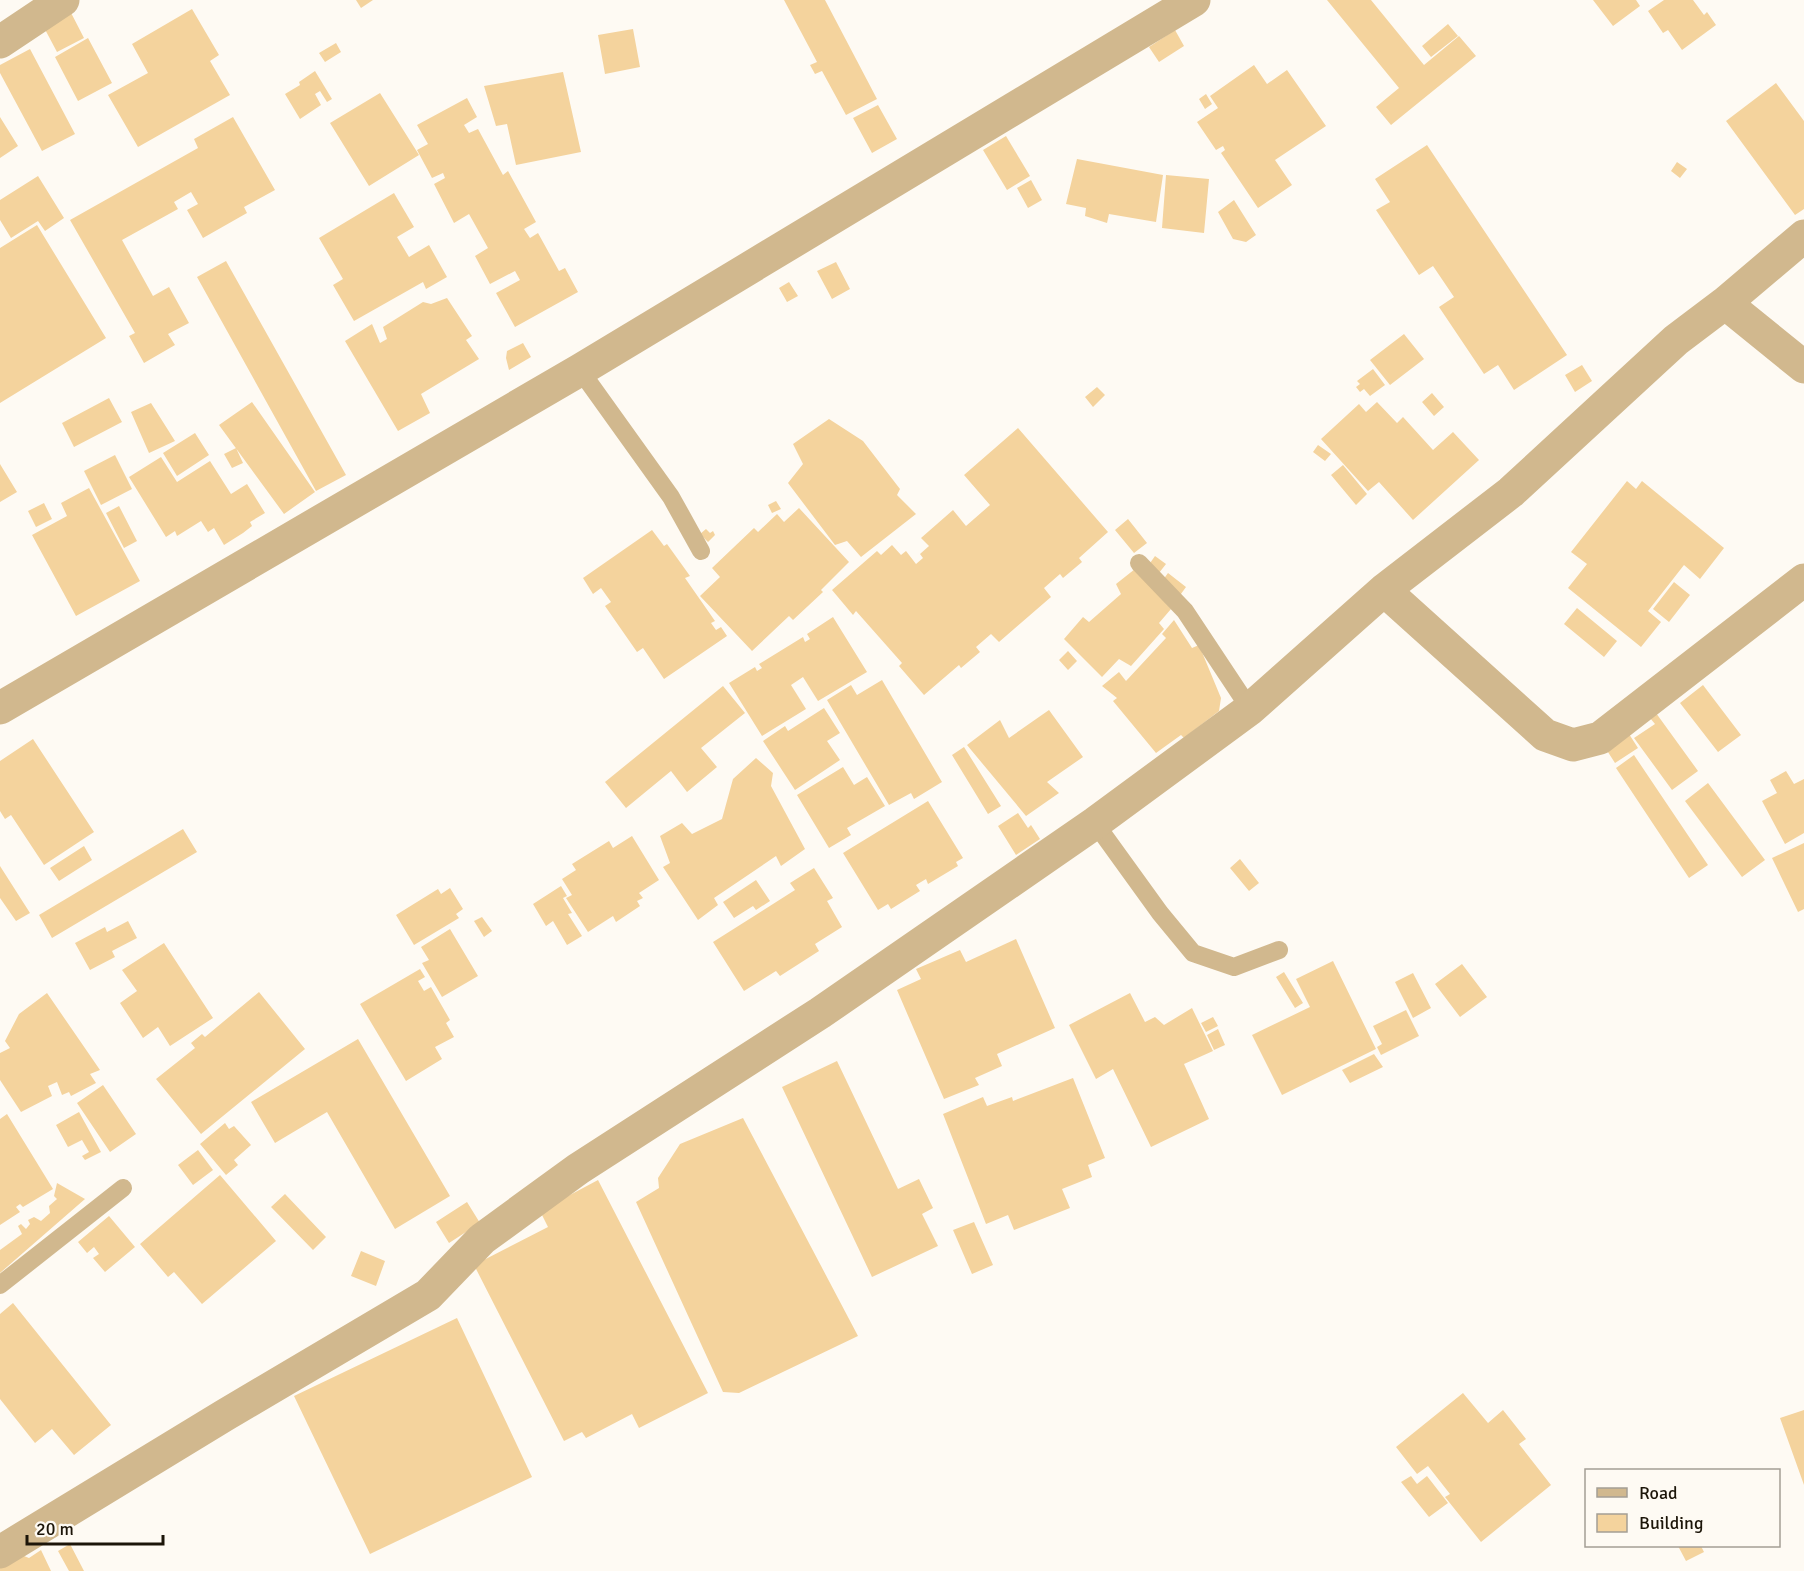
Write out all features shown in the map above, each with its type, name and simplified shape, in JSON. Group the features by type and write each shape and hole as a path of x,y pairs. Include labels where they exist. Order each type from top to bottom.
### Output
{"street":[{"path":"0,42 63,0"},
{"path":"0,708 580,370 1194,0"},
{"path":"0,1552 428,1295 482,1239 578,1169 820,1013 1095,823 1250,709 1384,590 1511,492 1676,340 1725,303 1804,236"},
{"path":"1725,303 1804,367"},
{"path":"1384,590 1545,735 1573,745 1600,738 1804,580"}],"lane":[{"path":"580,370 671,497 701,551"},
{"path":"1139,563 1185,611 1250,709"},
{"path":"1095,823 1160,913 1193,953 1234,967 1279,950"},
{"path":"0,1285 123,1188"}],"building":[{"path":"356,0 373,0 361,8"},
{"path":"784,0 825,0 877,99 846,115 822,71 815,74 810,65 817,62"},
{"path":"1327,0 1371,0 1424,65 1459,36 1476,56 1391,125 1376,107 1399,88"},
{"path":"1593,0 1636,0 1640,6 1613,26"},
{"path":"1664,0 1693,0 1704,15 1707,12 1716,25 1682,50 1668,30 1663,33 1648,11"},
{"path":"67,5 84,38 57,52 40,20"},
{"path":"192,9 219,55 210,61 230,95 138,147 108,95 148,73 132,44"},
{"path":"1448,24 1458,36 1431,57 1422,46"},
{"path":"633,29 640,67 605,74 598,35"},
{"path":"1175,30 1184,46 1159,62 1149,47"},
{"path":"88,38 112,83 78,101 55,57"},
{"path":"336,43 341,52 325,62 319,53"},
{"path":"30,49 75,134 42,151 0,73 0,65"},
{"path":"1254,65 1267,84 1287,70 1326,126 1275,160 1292,185 1258,208 1221,153 1225,150 1223,146 1216,150 1197,122 1218,108 1210,96"},
{"path":"315,71 332,99 327,102 320,91 315,94 321,105 300,119 285,94 300,85 299,82"},
{"path":"563,72 581,152 516,165 507,124 496,126 484,86"},
{"path":"1776,83 1804,121 1804,209 1795,215 1726,121"},
{"path":"380,93 419,155 369,186 330,123"},
{"path":"1206,94 1212,104 1205,109 1199,99"},
{"path":"467,98 477,117 464,125 469,133 478,129 503,175 508,171 536,222 524,229 530,238 538,233 559,271 565,268 578,292 515,327 496,293 520,280 515,271 490,284 475,256 488,248 469,214 454,223 434,184 445,178 443,173 432,178 417,150 428,144 417,125"},
{"path":"878,105 897,139 872,153 853,118"},
{"path":"0,117 18,146 0,158"},
{"path":"233,117 275,190 244,207 247,213 203,238 187,210 198,204 191,192 174,202 178,209 122,240 153,296 169,287 189,323 168,334 175,345 144,363 129,336 135,333 70,220 198,148 194,139"},
{"path":"1006,136 1030,176 1007,190 983,150"},
{"path":"1427,145 1567,355 1514,390 1498,365 1484,374 1439,307 1454,297 1433,266 1419,275 1376,210 1390,202 1375,179"},
{"path":"1077,159 1163,175 1156,222 1109,214 1107,223 1085,216 1086,208 1066,204"},
{"path":"1677,162 1687,169 1680,178 1671,171"},
{"path":"1166,175 1209,179 1204,233 1162,228"},
{"path":"38,176 64,218 45,231 38,221 11,238 0,220 0,200"},
{"path":"1031,180 1042,200 1028,208 1017,188"},
{"path":"394,193 414,227 397,237 409,257 429,245 447,277 426,289 423,282 354,321 333,285 343,279 319,238"},
{"path":"1234,200 1256,235 1246,242 1233,239 1218,212"},
{"path":"37,225 106,338 0,403 0,248"},
{"path":"226,261 346,475 316,491 197,277"},
{"path":"836,262 850,289 832,299 817,271"},
{"path":"789,282 798,296 787,302 779,288"},
{"path":"447,298 472,336 466,340 479,359 421,394 430,413 398,431 345,341 372,324 380,343 387,339 383,327 423,302 431,304"},
{"path":"1404,334 1424,359 1390,385 1370,360"},
{"path":"523,343 531,357 509,370 507,351"},
{"path":"1582,365 1592,381 1575,392 1565,375"},
{"path":"1373,369 1385,385 1370,396 1364,389 1360,392 1356,387 1360,384 1357,381"},
{"path":"1097,387 1105,395 1093,407 1085,397"},
{"path":"1432,393 1444,407 1434,416 1422,402"},
{"path":"109,398 122,422 74,447 62,423"},
{"path":"252,402 315,492 284,514 219,425"},
{"path":"1377,402 1397,423 1403,417 1433,450 1453,432 1479,460 1413,520 1379,482 1368,491 1321,439 1359,404 1366,412"},
{"path":"151,403 175,441 149,453 131,412"},
{"path":"829,419 863,441 900,489 897,495 916,514 861,557 847,541 835,545 788,483 803,464 793,444"},
{"path":"1018,428 1108,532 1079,558 1082,562 1063,578 1060,574 1044,588 1051,597 999,642 991,634 976,647 980,652 961,668 959,665 924,695 899,666 902,663 856,611 853,615 832,590 877,551 881,555 892,545 901,555 906,551 916,564 923,558 920,554 929,546 921,538 953,510 966,526 990,505 964,475"},
{"path":"195,433 209,455 177,476 163,453"},
{"path":"1318,445 1331,454 1325,461 1313,452"},
{"path":"236,448 243,463 232,468 224,454"},
{"path":"115,455 132,489 101,505 84,471"},
{"path":"161,457 177,482 210,461 231,494 247,484 265,513 250,522 252,526 224,545 214,528 208,532 201,521 177,536 175,531 166,537 129,477"},
{"path":"0,464 17,492 0,502"},
{"path":"1343,465 1367,494 1356,505 1331,475"},
{"path":"1627,481 1636,489 1642,481 1724,548 1700,579 1684,565 1648,611 1661,622 1641,647 1568,588 1587,564 1571,552"},
{"path":"89,488 140,581 76,616 32,535 67,516 61,503"},
{"path":"776,501 781,509 772,513 768,505"},
{"path":"44,503 52,519 36,527 28,511"},
{"path":"119,506 137,541 124,548 106,513"},
{"path":"799,508 849,562 821,590 823,592 793,620 789,616 752,651 700,596 720,577 712,568 754,528 758,532 777,514 784,522"},
{"path":"1128,519 1147,543 1134,553 1115,530"},
{"path":"706,529 710,533 713,531 715,535 708,542 700,534"},
{"path":"652,530 664,546 667,544 690,576 685,578 715,621 711,623 716,630 721,627 727,636 664,679 643,648 637,652 605,606 611,602 601,588 593,594 583,578"},
{"path":"1155,556 1166,564 1159,573 1148,566"},
{"path":"1135,569 1171,609 1159,623 1164,629 1131,666 1119,659 1102,677 1064,639 1083,617 1089,622 1121,594 1116,584"},
{"path":"1168,573 1186,587 1178,598 1160,584"},
{"path":"1674,582 1690,595 1669,622 1653,609"},
{"path":"1577,608 1617,641 1604,657 1564,624"},
{"path":"833,617 867,672 818,701 803,677 791,685 806,709 762,736 729,683 755,667 757,671 762,668 759,664 803,637 805,642 810,639 807,634"},
{"path":"1174,620 1192,648 1199,645 1221,698 1219,711 1184,738 1181,735 1156,753 1113,701 1117,698 1102,686 1119,672 1126,681 1166,638 1162,634"},
{"path":"1068,651 1077,661 1068,670 1059,660"},
{"path":"882,680 942,782 914,799 911,793 889,805 827,700 851,685 857,695"},
{"path":"1703,685 1741,735 1718,752 1680,703"},
{"path":"723,686 745,713 701,748 717,767 687,792 671,771 626,808 605,782"},
{"path":"824,708 840,733 827,741 840,760 795,790 763,741 785,726 788,731"},
{"path":"1049,710 1083,757 1047,782 1059,793 1026,816 967,745 1000,720 1009,738"},
{"path":"1656,713 1698,771 1672,790 1634,738 1655,724 1650,718"},
{"path":"1629,734 1638,748 1615,763 1606,749"},
{"path":"33,739 94,832 44,865 11,815 5,819 0,811 0,761"},
{"path":"964,747 1001,806 988,814 952,755"},
{"path":"1634,755 1708,865 1689,878 1616,768"},
{"path":"756,758 773,773 771,786 805,849 781,866 776,856 714,898 718,905 698,920 663,867 670,863 660,836 682,823 692,834 722,819 733,779"},
{"path":"843,767 854,785 867,777 885,806 847,828 851,835 829,848 797,795"},
{"path":"1786,771 1794,784 1804,779 1804,833 1785,844 1762,801 1777,793 1770,780"},
{"path":"1708,783 1765,860 1742,877 1685,801"},
{"path":"928,801 963,858 956,862 958,866 928,884 926,879 916,885 920,891 891,909 888,904 878,910 843,853"},
{"path":"1018,813 1028,828 1031,825 1040,839 1016,855 998,826"},
{"path":"183,829 197,852 52,938 39,915"},
{"path":"632,836 659,880 639,893 643,898 637,901 640,906 616,922 613,916 588,932 566,898 572,895 562,879 576,870 572,864 609,841 613,848"},
{"path":"1804,843 1804,909 1798,912 1772,858"},
{"path":"84,846 92,860 59,881 50,868"},
{"path":"1240,859 1259,883 1249,891 1230,868"},
{"path":"0,866 30,913 16,921 0,898"},
{"path":"814,868 833,898 827,901 842,927 815,944 819,951 780,976 776,971 744,991 713,942 795,890 790,883"},
{"path":"756,880 770,901 756,910 753,906 734,918 723,902"},
{"path":"561,886 567,896 563,898 572,913 568,914 582,936 567,945 553,921 546,926 533,904"},
{"path":"450,888 463,909 456,914 459,918 414,945 396,915 438,889 441,894"},
{"path":"482,917 492,931 484,937 474,921"},
{"path":"128,921 137,938 112,951 115,957 90,970 75,943 105,927 107,932"},
{"path":"450,929 478,976 442,997 422,963 429,960 421,947"},
{"path":"1016,939 1055,1028 997,1054 1002,1066 975,1078 979,1085 944,1099 897,990 921,979 916,969 960,950 966,962"},
{"path":"164,943 213,1018 170,1046 158,1027 143,1038 120,1003 137,991 122,970"},
{"path":"1333,961 1376,1049 1282,1095 1252,1035 1310,1007 1296,979"},
{"path":"1462,964 1487,997 1460,1017 1435,984"},
{"path":"420,969 425,977 418,981 424,991 431,987 450,1020 446,1023 454,1037 435,1047 442,1059 406,1081 360,1004"},
{"path":"1284,972 1303,1003 1295,1008 1276,977"},
{"path":"1413,973 1431,1008 1413,1018 1395,982"},
{"path":"259,992 305,1049 201,1134 156,1079 195,1048 191,1043 202,1034 205,1037"},
{"path":"47,993 100,1070 90,1074 96,1083 71,1096 69,1092 62,1095 57,1082 48,1086 52,1096 21,1112 0,1080 0,1053 10,1048 5,1041 19,1014"},
{"path":"1130,993 1145,1022 1155,1017 1164,1025 1192,1008 1213,1051 1184,1064 1209,1119 1151,1147 1113,1069 1096,1079 1069,1025"},
{"path":"1406,1010 1419,1036 1381,1055 1377,1047 1382,1044 1373,1026"},
{"path":"1213,1017 1218,1026 1206,1032 1201,1023"},
{"path":"1218,1029 1225,1045 1214,1050 1207,1035"},
{"path":"358,1039 450,1196 395,1229 327,1112 275,1143 251,1102"},
{"path":"1374,1054 1383,1067 1350,1083 1342,1070"},
{"path":"837,1061 898,1189 919,1179 933,1208 922,1214 938,1246 872,1277 782,1087"},
{"path":"1073,1078 1105,1158 1088,1165 1092,1177 1062,1189 1070,1208 1014,1230 1008,1215 986,1224 943,1114 983,1097 987,1106 1012,1097 1013,1101"},
{"path":"103,1085 136,1134 110,1152 77,1103"},
{"path":"79,1112 101,1152 85,1160 82,1156 89,1152 82,1140 68,1147 56,1125"},
{"path":"7,1114 53,1189 23,1207 20,1204 16,1207 20,1212 0,1225 0,1119"},
{"path":"743,1118 858,1336 739,1393 723,1392 636,1202 659,1188 658,1178 680,1144"},
{"path":"225,1123 229,1129 234,1126 251,1145 234,1160 238,1165 226,1175 200,1144"},
{"path":"198,1150 213,1170 193,1185 178,1165"},
{"path":"220,1175 276,1241 202,1304 174,1272 168,1277 140,1244"},
{"path":"598,1180 708,1393 639,1428 632,1414 586,1438 582,1432 564,1441 474,1265 548,1227 540,1211"},
{"path":"57,1183 85,1199 0,1273 0,1250 22,1234 18,1226 21,1224 26,1229 30,1224 28,1220 34,1217 41,1221 50,1213 49,1206 57,1199 54,1196"},
{"path":"285,1194 326,1237 313,1250 271,1207"},
{"path":"467,1202 480,1223 449,1243 436,1222"},
{"path":"109,1216 135,1247 105,1272 93,1258 99,1254 94,1247 87,1253 78,1242"},
{"path":"974,1222 993,1265 972,1274 953,1230"},
{"path":"361,1251 385,1261 376,1286 351,1276"},
{"path":"13,1303 111,1425 74,1455 52,1429 35,1443 0,1399 0,1314"},
{"path":"457,1318 532,1477 370,1554 294,1396"},
{"path":"1463,1393 1488,1423 1503,1410 1526,1439 1519,1444 1551,1485 1481,1542 1445,1497 1450,1494 1428,1466 1417,1474 1396,1447"},
{"path":"1804,1410 1804,1485 1780,1418"},
{"path":"1411,1476 1417,1484 1427,1476 1448,1503 1429,1517 1401,1482"},
{"path":"70,1544 84,1571 69,1571 58,1551"},
{"path":"1679,1547 1702,1547 1704,1552 1686,1561"},
{"path":"41,1550 51,1571 0,1571 0,1565 19,1554 29,1558"}]}
